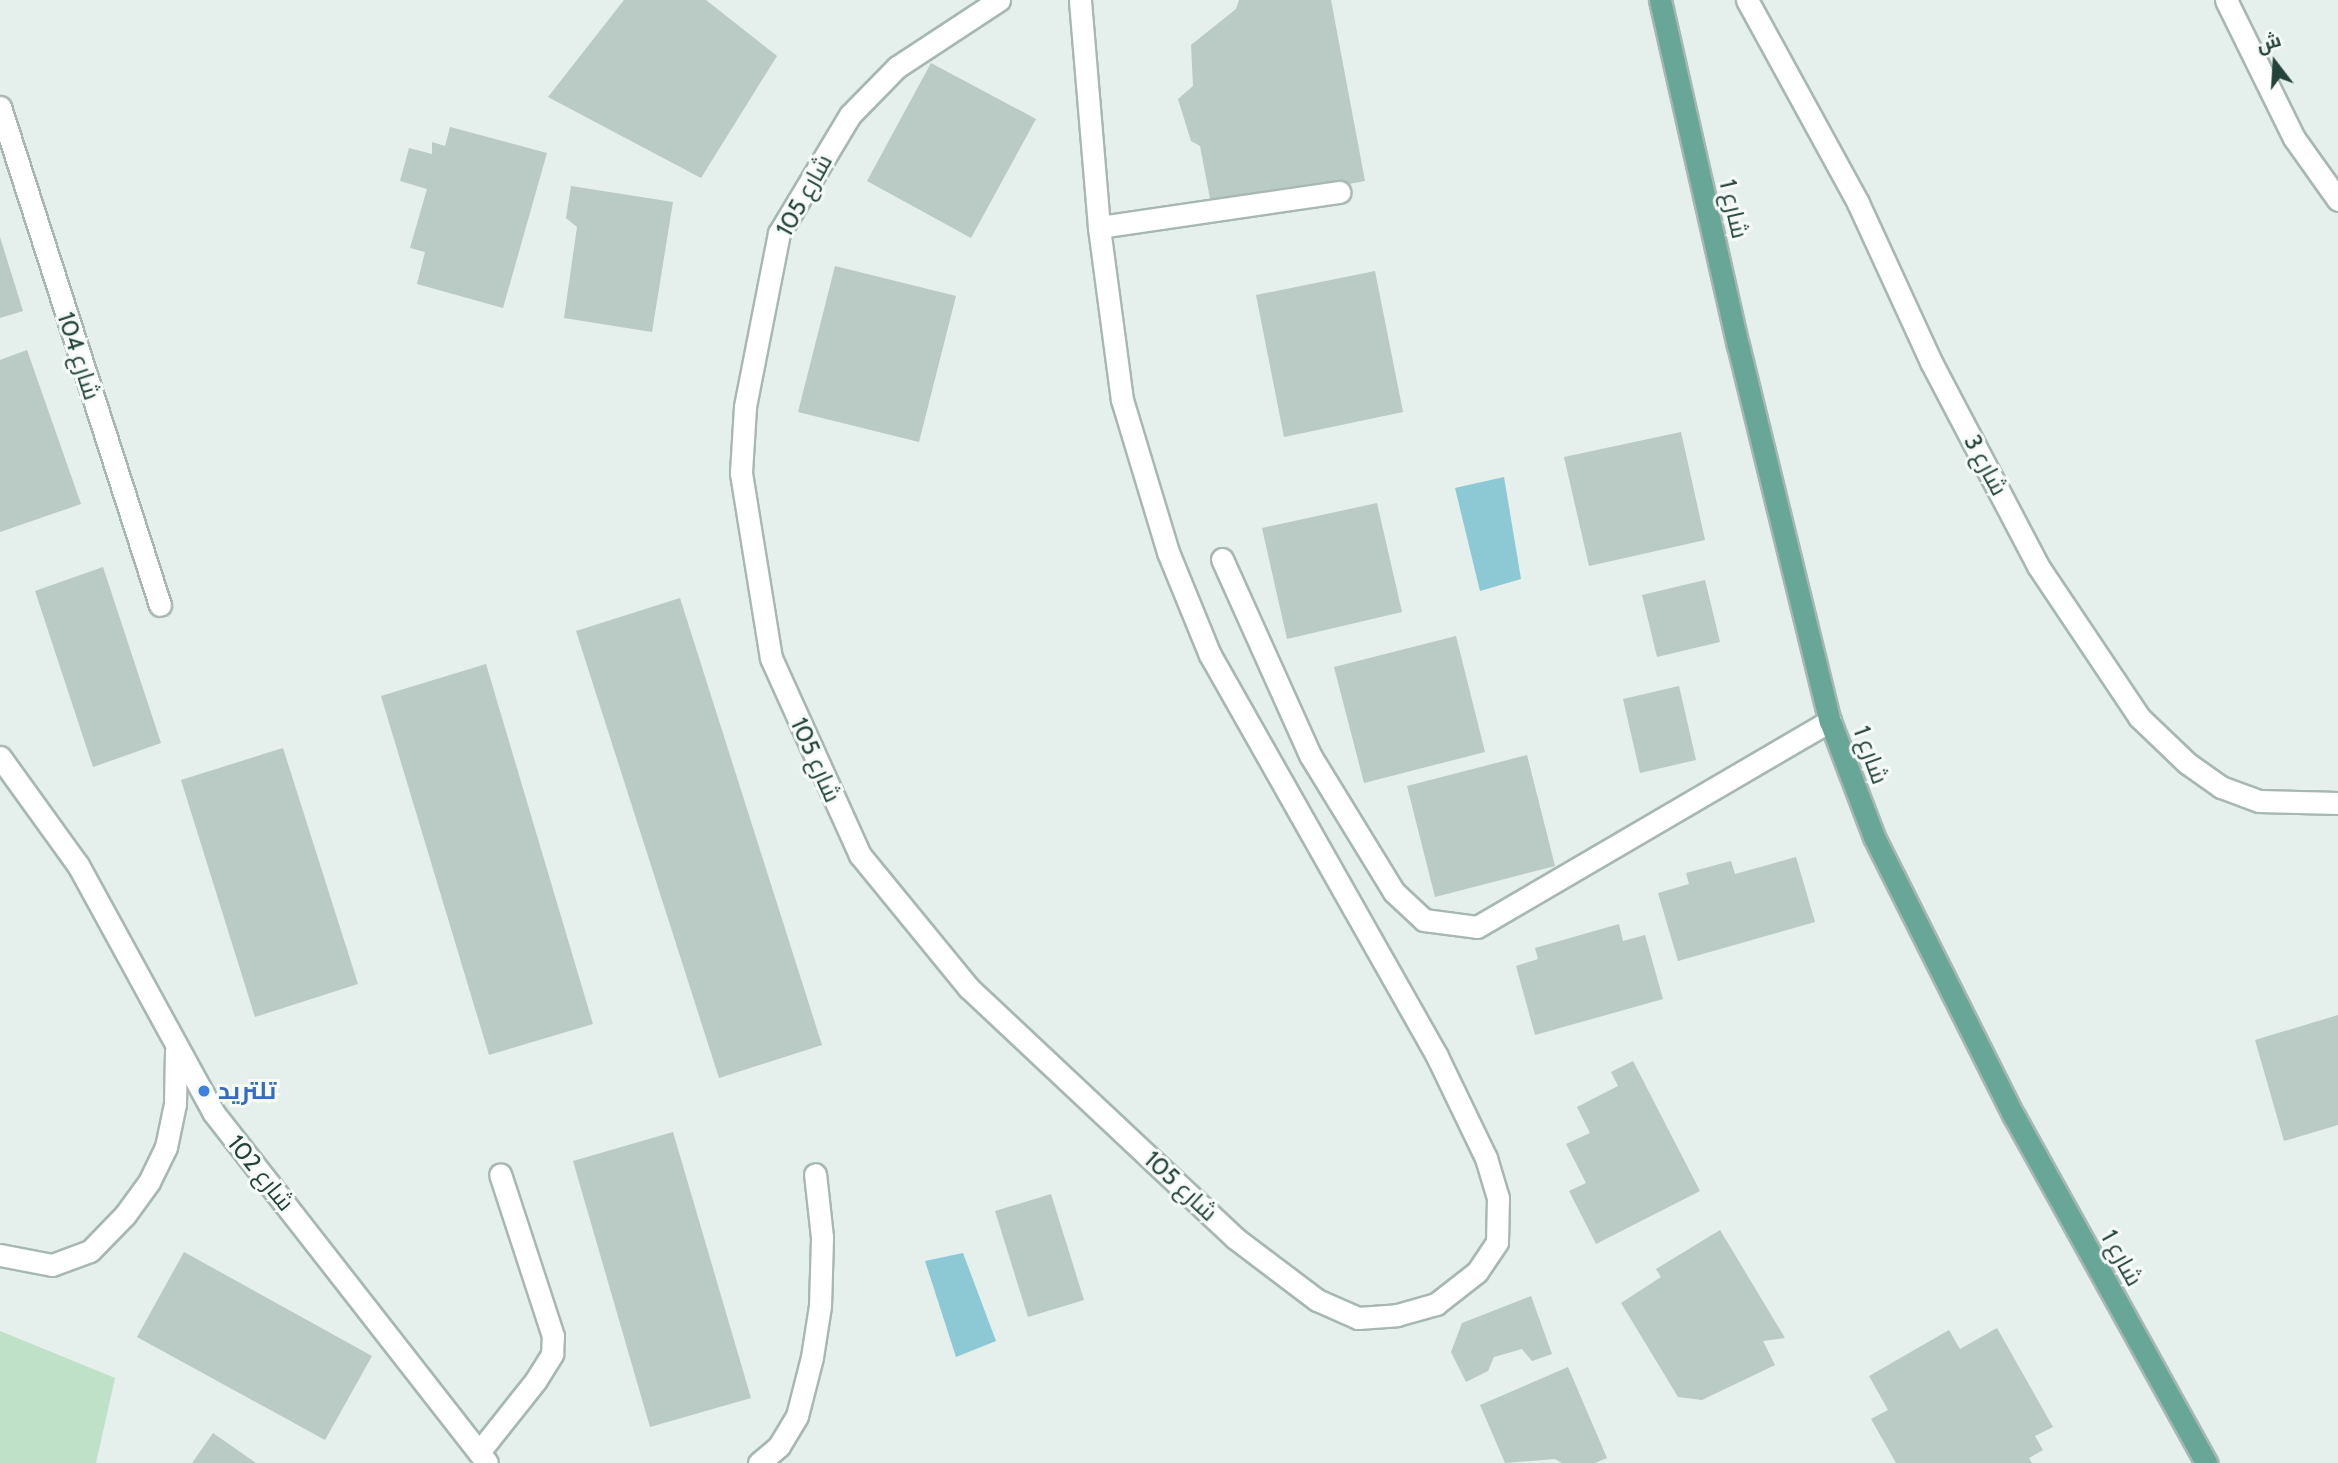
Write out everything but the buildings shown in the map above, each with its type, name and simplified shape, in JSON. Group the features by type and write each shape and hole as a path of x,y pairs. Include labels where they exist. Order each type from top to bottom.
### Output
{"main road":[{"name":"شارع 1","path":"1660,0 1830,721 1874,837 2002,1092 2204,1462"}],"street":[{"name":"شارع 105","path":"999,0 897,66 850,115 779,233 745,407 741,473 771,659 860,855 969,988 1235,1238 1317,1300 1358,1318 1397,1315 1436,1304 1477,1272 1497,1242 1498,1198 1486,1158 1437,1056 1210,655 1168,552 1122,400 1099,227"},
{"path":"1080,0 1099,227 1339,192"},
{"name":"شارع 3","path":"1747,0 1858,203 1931,362 2038,566 2139,717 2187,764 2221,787 2259,801 2338,803"},
{"path":"2226,0 2294,138 2338,200"},
{"name":"شارع 104","path":"0,107 160,605"},
{"path":"1222,559 1310,755 1394,892 1424,920 1477,927 1830,721"},
{"name":"شارع 102","path":"0,757 78,865 213,1112 483,1458"},
{"path":"0,1255 52,1265 90,1251 125,1215 149,1182 166,1147 175,1104 176,1048"},
{"path":"483,1458 552,1353 553,1336 500,1174"},
{"path":"759,1463 779,1446 797,1416 811,1357 821,1264 815,1174"}],"green space":[{"path":"0,1331 115,1378 96,1463 0,1463"}],"water":[{"path":"1504,477 1521,579 1480,591 1455,488"},
{"path":"963,1253 996,1341 956,1357 925,1261"}],"place":[{"name":"تلتريد","path":"204,1091"}]}
